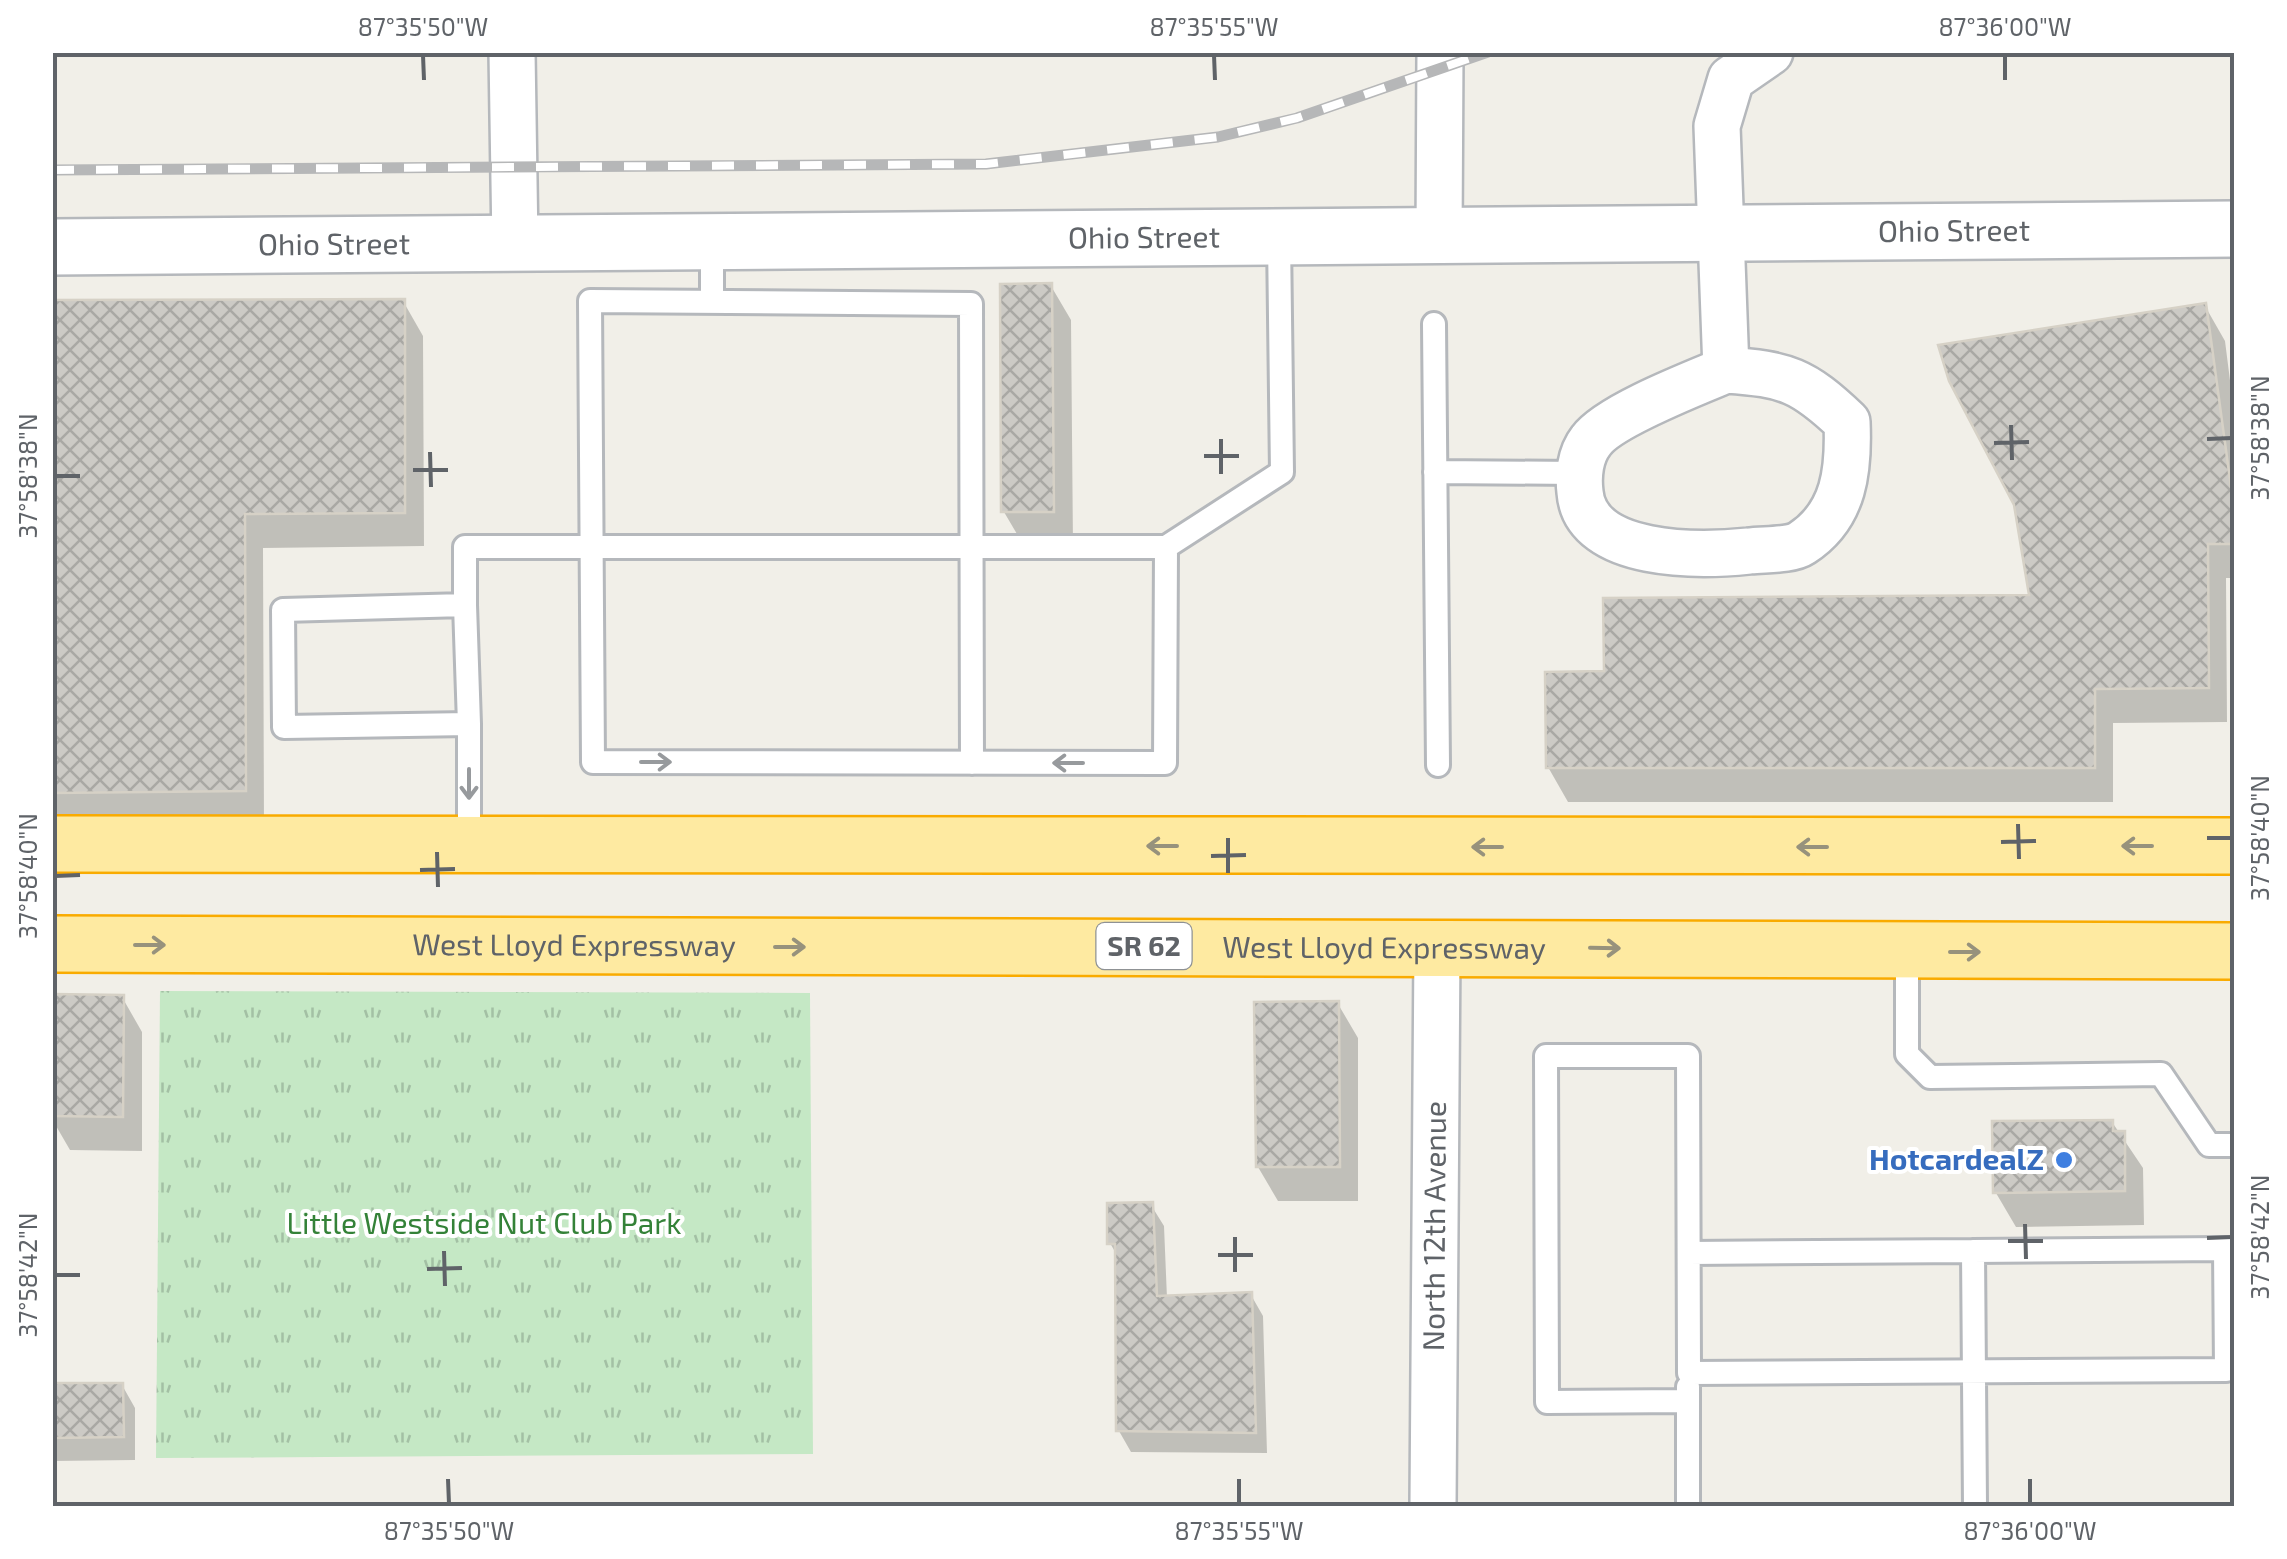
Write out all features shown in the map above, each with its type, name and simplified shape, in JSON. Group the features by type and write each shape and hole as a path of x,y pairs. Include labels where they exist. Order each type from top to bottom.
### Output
{"highway":[{"path":"52,844 2234,846"},
{"name":"West Lloyd Expressway","path":"52,944 2234,951"}],"street":[{"path":"512,52 515,244"},
{"path":"1439,238 1440,52"},
{"path":"1726,370 1717,126 1731,79 1770,52"},
{"name":"Ohio Street","path":"52,247 2234,229"},
{"path":"1726,370 1768,373 1811,388 1847,422 1848,471 1832,516 1799,546 1723,554 1650,550 1598,530 1580,504 1578,473 1591,440 1672,392 1726,370"},
{"name":"North 12th Avenue","path":"1432,1506 1437,946"}],"lane":[{"path":"470,844 465,547 1166,547 1282,472 1279,239"},
{"path":"712,243 712,302"},
{"path":"972,763 971,304 590,302 593,762 972,763 1166,763 1166,547"},
{"path":"1434,324 1438,765"},
{"path":"1435,472 1578,473"},
{"path":"465,605 283,610 284,727 468,724"},
{"path":"1907,952 1906,1054 1930,1077 2162,1074 2209,1145 2234,1146"},
{"path":"1687,1402 1547,1402 1546,1056 1688,1056 1688,1506"},
{"path":"1689,1253 2226,1249 2226,1370 1689,1373"},
{"path":"1973,1251 1976,1506"}],"green space":[{"name":"Little Westside Nut Club Park","path":"160,991 810,993 813,1454 156,1458"}],"building":[{"path":"1052,283 1054,512 1001,512 1000,284"},
{"path":"405,299 405,513 245,514 246,791 52,793 52,300"},
{"path":"2206,303 2234,509 2234,544 2208,544 2209,688 2095,689 2095,768 1546,768 1545,672 1604,671 1603,598 2029,595 2014,505 1949,381 1938,345"},
{"path":"52,994 124,995 123,1117 52,1116"},
{"path":"1339,1001 1340,1167 1256,1167 1254,1002"},
{"path":"2113,1120 2113,1131 2125,1131 2125,1191 1993,1193 1992,1121"},
{"path":"1153,1202 1157,1296 1252,1292 1256,1433 1116,1431 1115,1244 1107,1244 1107,1203"},
{"path":"52,1383 123,1383 124,1437 52,1438"}],"railway":[{"path":"52,170 986,164 1218,137 1297,118 1488,52"}],"place":[{"name":"HotcardealZ","path":"2064,1160"}]}
